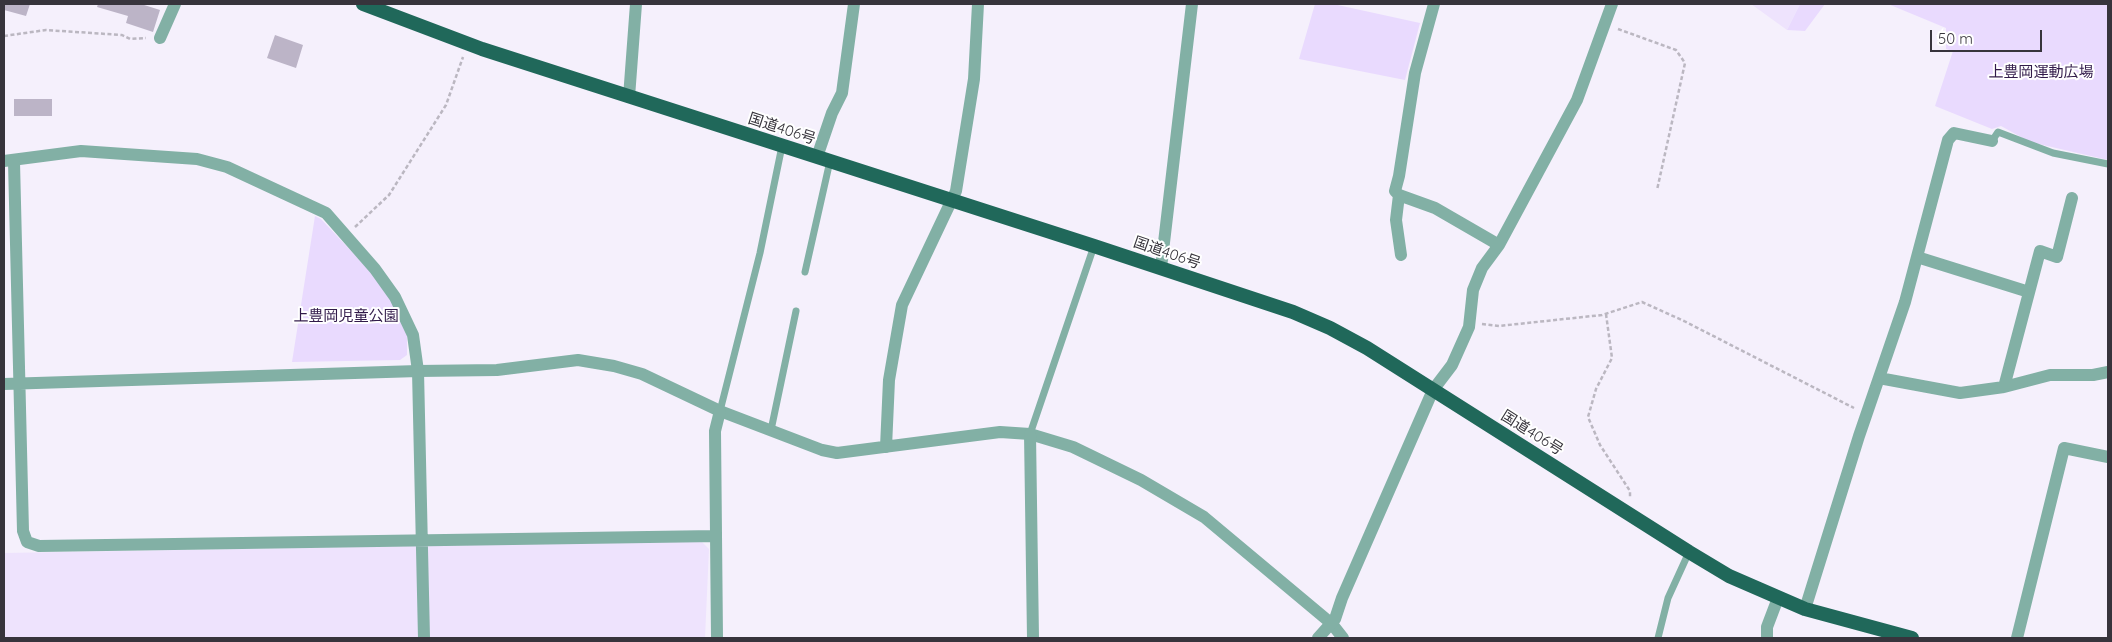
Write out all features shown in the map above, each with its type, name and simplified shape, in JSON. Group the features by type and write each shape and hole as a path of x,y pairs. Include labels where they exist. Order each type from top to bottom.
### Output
{"highway":[{"name":"国道406号","path":"363,4 468,44 1293,312 1330,328 1367,348 1730,576 1806,609 1912,638"}],"street":[{"path":"160,38 175,4"},
{"path":"629,97 636,4"},
{"path":"824,159 832,113 842,94 854,4"},
{"path":"886,447 889,380 902,305 956,191 974,79 978,4"},
{"path":"1161,268 1192,4"},
{"path":"1434,4 1415,74 1395,191 1399,195 1435,208 1499,245"},
{"path":"1318,638 1332,624 1433,390 1452,365 1470,322 1477,280 1482,268 1499,245 1577,100 1612,4"},
{"path":"1806,609 1905,302 1948,140 1954,133 1992,141"},
{"path":"424,638 422,539 418,371 413,335 396,297 347,235 326,213 227,167 197,159 81,151 9,162 20,384 23,531 27,542 39,546 422,539 716,536"},
{"path":"1399,195 1396,220 1401,255"},
{"path":"2004,387 2040,251 2057,257 2072,198"},
{"path":"1917,257 2029,292"},
{"path":"4,384 497,370 578,360 614,366 642,374 720,411 822,450 837,453 981,433 1030,434 1073,447 1141,480 1204,517 1332,624 1343,638"},
{"path":"1879,378 1960,393 2004,387 2050,375 2093,375 2108,372"},
{"path":"717,638 715,431 720,411"},
{"path":"1030,434 1033,638"},
{"path":"2017,638 2064,448 2108,457"},
{"path":"1767,638 1768,627 1778,598"}],"lane":[{"path":"1992,141 1998,132 2053,153 2108,164"},
{"path":"720,411 760,253 782,146"},
{"path":"805,272 824,159"},
{"path":"1030,434 1094,246"},
{"path":"770,430 796,311"},
{"path":"1658,638 1668,598 1689,552"}],"path":[{"path":"1605,24 1676,50 1684,63 1657,190"},
{"path":"4,36 46,30 122,36 130,39 160,38"},
{"path":"347,235 389,195 446,105 468,44"},
{"path":"1470,322 1499,326 1606,314 1642,302 1684,321 1867,415"},
{"path":"1606,314 1612,358 1596,389 1588,417 1600,445 1630,491 1629,514"}],"shaded area":[{"path":"1751,4 1800,4 1787,30"},
{"path":"701,541 709,549 705,638 4,638 4,553"}],"green space":[{"path":"1315,4 1333,4 1420,23 1405,80 1299,59"},
{"path":"1800,4 1825,4 1805,31 1787,30"},
{"name":"上豊岡運動広場","path":"1888,4 2108,4 2108,160 2030,142 2001,126 1992,129 1935,106 1953,51 1946,49 1946,28"},
{"name":"上豊岡児童公園","path":"315,216 321,219 370,271 389,297 407,335 407,355 400,360 292,362"}],"building":[{"path":"4,4 30,4 26,16 4,10"},
{"path":"98,4 141,4 160,10 153,32 126,23 128,16 97,7"},
{"path":"275,35 303,45 296,68 267,58"},
{"path":"14,99 52,99 52,116 14,116"}]}
